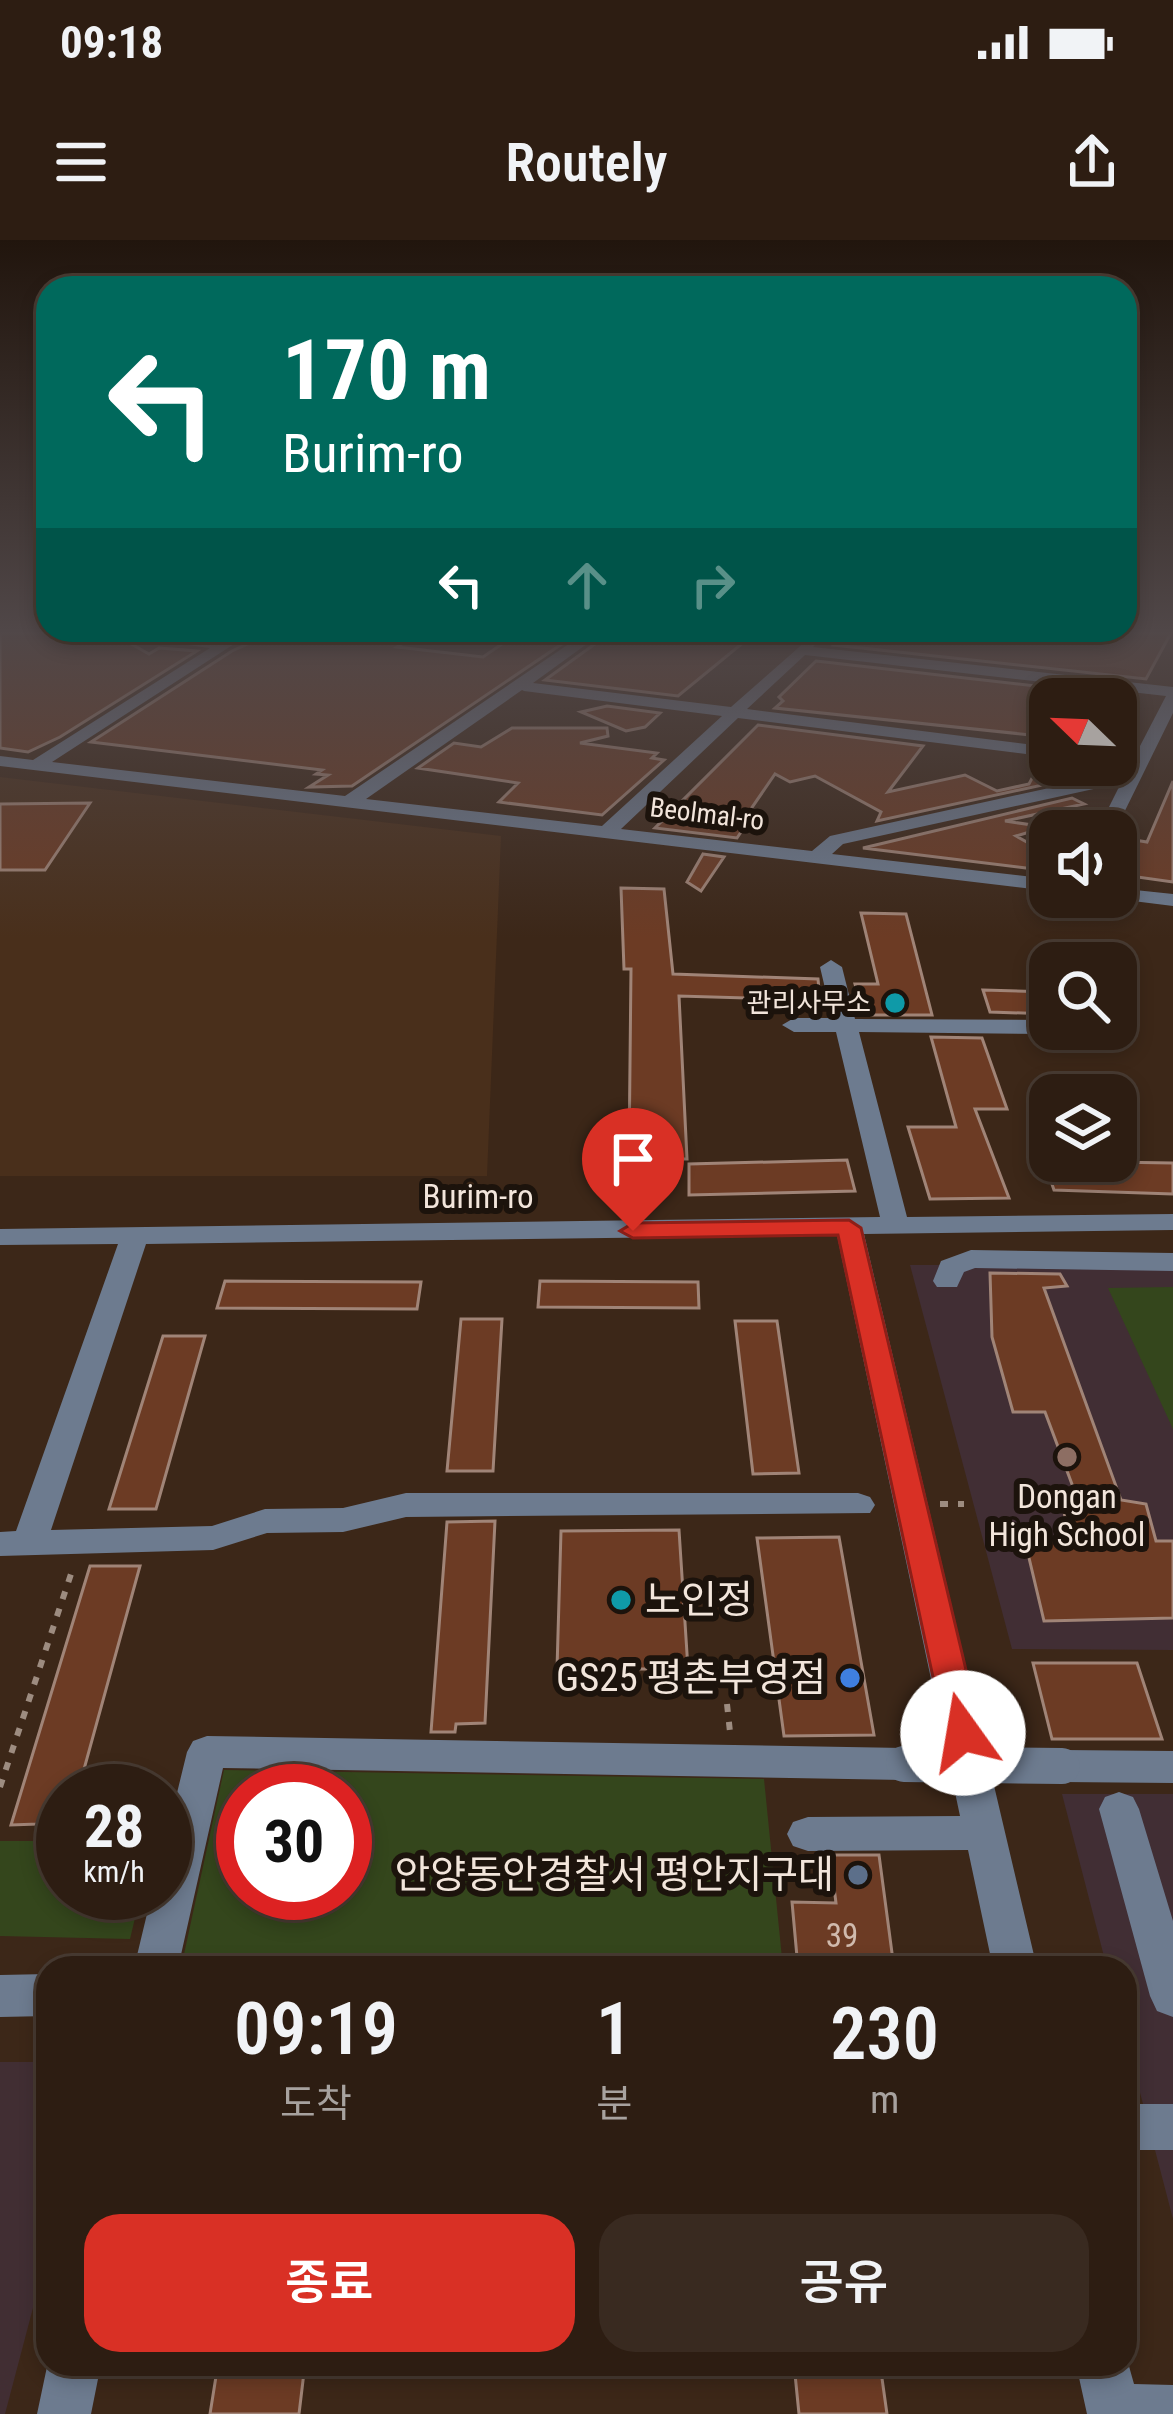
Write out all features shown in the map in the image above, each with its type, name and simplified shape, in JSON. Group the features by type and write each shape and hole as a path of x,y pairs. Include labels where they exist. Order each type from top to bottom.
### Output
{"street":[{"path":"35,765 83,734"},
{"path":"349,802 451,734"},
{"path":"608,830 709,734"},
{"path":"911,734 1029,749"},
{"path":"1137,765 1153,734"},
{"name":"Beolmal-ro","path":"0,760 1029,882"},
{"path":"819,855 837,840 1077,786"},
{"path":"1091,786 1121,798"},
{"path":"1116,810 1127,786"},
{"path":"1137,897 1170,904"},
{"path":"830,967 896,1227"},
{"path":"794,1025 1029,1027"},
{"name":"Burim-ro","path":"0,1238 1173,1222"},
{"path":"849,1228 1012,1956"},
{"path":"135,1235 14,1544 213,1538 265,1521 343,1520 406,1505 858,1505"},
{"path":"947,1281 951,1267 971,1259 1173,1262"},
{"path":"159,1956 207,1752 1173,1767"},
{"path":"1120,1809 1173,1996"},
{"path":"808,1834 985,1833"},
{"path":"0,1996 36,1995"},
{"path":"1137,2127 1173,2127"},
{"path":"64,2414 72,2376"},
{"path":"1110,2396 1173,2412"}],"path":[{"path":"0,1787 82,1541"}],"shaded area":[{"path":"0,777 501,836 487,1176 0,1176"},
{"name":"Dongan High School","path":"910,1265 1173,1265 1173,1650 1012,1649"},
{"path":"1062,1794 1173,1794 1173,2219 1137,2081 1137,1956 1104,1956"},
{"path":"0,2062 36,2062 36,2296 5,2414 0,2414"}],"green space":[{"path":"1173,1287 1173,1429 1108,1288"},
{"path":"372,1772 764,1779 782,1956 184,1956 216,1807 216,1920 372,1920"},
{"path":"0,1841 36,1841 36,1920 135,1920 130,1939 0,1936"}],"building":[{"path":"0,734 64,734 28,752 0,748"},
{"path":"103,734 428,734 352,786 309,787 328,775 316,774 322,770 91,742"},
{"path":"501,734 608,734 580,743 657,753 652,758 664,760 602,815 499,802 518,783 418,768 454,743 481,747"},
{"path":"749,734 832,734 923,746 888,792 965,775 997,791 1038,786 877,821 881,812 815,776 790,782 775,774 742,822 747,823 737,838 655,828"},
{"path":"1173,781 1173,882 1137,877 1137,840 1147,842"},
{"path":"1072,798 1084,804 1029,810 1029,816 1005,821 1029,825 1029,832 1016,836 1029,843 1029,868 863,848"},
{"path":"90,803 45,870 0,870 0,804"},
{"path":"703,854 724,857 701,891 687,882"},
{"path":"621,888 664,889 673,974 818,979 820,1000 679,996 687,1159 629,1159 631,969 624,969"},
{"path":"861,913 906,914 932,1015 864,1015 855,984 878,984"},
{"path":"983,990 1029,991 1029,1013 990,1012"},
{"path":"931,1037 982,1038 1007,1109 975,1109 1009,1198 930,1199 908,1127 956,1127"},
{"path":"847,1160 855,1191 689,1195 689,1164"},
{"path":"1137,1162 1173,1163 1173,1194 1054,1190 1051,1182 1137,1182"},
{"path":"990,1273 1060,1274 1067,1286 1044,1288 1121,1500 1146,1504 1156,1541 1173,1541 1173,1618 1044,1621 1025,1541 1070,1541 1063,1507 1079,1503 1045,1412 1013,1412 992,1337"},
{"path":"225,1281 421,1282 417,1309 217,1308"},
{"path":"540,1281 698,1282 699,1308 538,1307"},
{"path":"461,1319 502,1319 493,1471 447,1471"},
{"path":"735,1321 777,1321 799,1473 753,1474"},
{"path":"163,1336 205,1336 156,1509 109,1509"},
{"path":"495,1521 485,1723 456,1724 455,1732 431,1732 447,1522"},
{"name":"노인정","path":"679,1530 688,1669 557,1669 561,1531"},
{"path":"839,1537 874,1735 784,1736 757,1538"},
{"path":"90,1566 140,1566 85,1764 36,1764 36,1824 11,1825"},
{"path":"1033,1663 1137,1663 1162,1739 1052,1739"},
{"path":"830,1855 879,1855 892,1956 797,1956 792,1902 836,1903"},
{"path":"216,2376 304,2376 299,2414 210,2414"},
{"path":"795,2376 882,2376 887,2414 799,2414"}],"place":[{"name":"관리사무소","path":"895,1003"},
{"name":"Dongan High School","path":"1067,1457"},
{"name":"노인정","path":"621,1600"},
{"name":"GS25 평촌부영점","path":"850,1678"},
{"name":"안양동안경찰서 평안지구대","path":"858,1875"}],"route":[{"path":"633,1231 849,1228 963,1733"}]}
